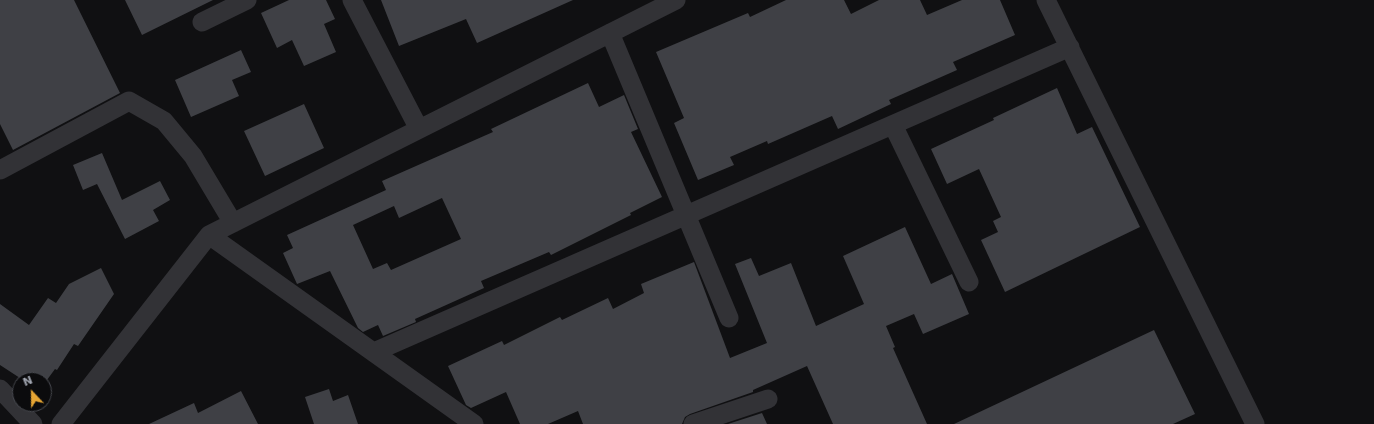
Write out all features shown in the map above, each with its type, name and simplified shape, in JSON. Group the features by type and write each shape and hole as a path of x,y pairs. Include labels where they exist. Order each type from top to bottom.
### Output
{"street":[{"path":"202,22 247,0"},
{"path":"352,0 419,129"},
{"path":"61,424 209,235 676,0"},
{"path":"1046,0 1255,424"},
{"path":"610,33 728,318"},
{"path":"374,352 1070,47"},
{"path":"0,170 129,101 164,121 193,156 233,223"},
{"path":"893,125 969,282"},
{"path":"209,235 474,424"},
{"path":"0,390 33,424"},
{"path":"693,424 768,399"}],"building":[{"path":"0,0 74,0 120,93 13,150 0,124"},
{"path":"125,0 213,0 142,35"},
{"path":"289,0 326,0 335,19 324,24 336,52 304,66 292,40 277,48 261,13"},
{"path":"381,0 573,0 477,43 466,19 399,46"},
{"path":"786,0 844,0 851,14 879,0 920,0 927,15 962,0 1000,0 1015,35 953,62 957,70 889,100 891,104 838,129 832,116 768,144 767,141 730,157 734,165 698,180 674,123 684,118 656,52 748,13 750,17"},
{"path":"241,50 251,72 232,80 239,96 191,117 175,80"},
{"path":"588,83 599,107 624,95 638,129 631,132 662,197 630,213 631,215 551,255 549,252 481,281 484,288 415,319 416,322 383,336 378,325 363,332 358,328 330,271 297,284 283,253 293,248 287,235 386,190 382,181 493,132 491,129","holes":["442,198 461,239 391,270 387,263 373,269 353,225 394,206 399,218"]},
{"path":"1057,88 1077,134 1092,127 1140,227 1005,292 981,240 998,232 993,221 1001,217 979,169 947,184 931,149 994,120 993,118"},
{"path":"304,104 324,148 265,176 244,131"},
{"path":"102,153 122,200 160,181 170,200 153,210 159,221 125,239 97,184 83,190 73,165"},
{"path":"905,227 931,284 952,274 969,314 923,334 914,314 886,326 895,347 893,348 927,424 833,424 807,366 753,390 753,392 690,414 685,417 682,424 583,424 578,411 548,424 520,424 506,392 471,408 466,405 448,366 502,341 504,345 560,317 562,320 608,298 613,309 644,293 641,284 694,262 730,358 767,343 735,264 751,258 759,276 791,263 816,326 864,304 843,256"},
{"path":"101,268 114,294 78,346 74,344 57,370 55,369 52,373 12,373 0,365 0,304 29,325 48,298 56,303 69,284"},
{"path":"1154,330 1195,414 1173,424 954,424"},
{"path":"329,389 333,401 348,395 358,424 314,424 305,397"},
{"path":"241,391 258,424 149,424 194,403 198,413"},
{"path":"762,413 767,424 728,424"}]}
